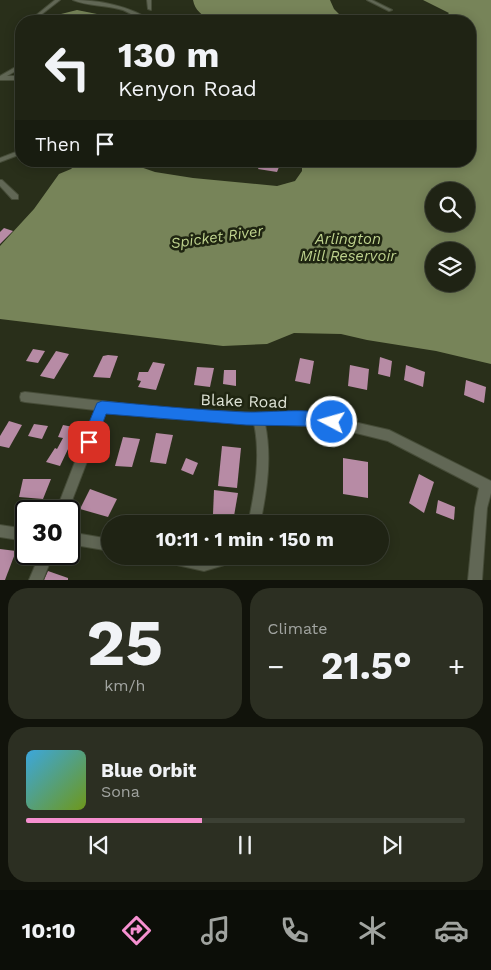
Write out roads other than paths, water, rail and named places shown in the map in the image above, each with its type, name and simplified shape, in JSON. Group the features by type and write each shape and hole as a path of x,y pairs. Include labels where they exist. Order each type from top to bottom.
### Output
{"street":[{"path":"39,15 58,0"},
{"path":"75,0 112,5 141,15"},
{"path":"149,0 150,8"},
{"path":"369,0 390,10"},
{"path":"0,78 15,69"},
{"path":"0,78 15,78"},
{"path":"0,160 15,154"},
{"path":"0,182 15,198"},
{"path":"25,397 102,407 66,500"},
{"name":"Blake Road","path":"102,407 161,413 304,419 360,427 389,436 488,486"},
{"path":"256,515 262,473 262,440 258,418"},
{"path":"475,580 482,508 488,486"},
{"path":"0,531 15,533"},
{"path":"80,540 101,543"},
{"path":"36,580 42,565"}],"water":[{"path":"193,0 330,0 334,9 339,14 345,15 203,15 197,10"},
{"name":"Arlington Mill Reservoir","path":"423,0 491,0 491,364 436,351 341,334 294,333 267,344 223,346 0,319 0,246 34,209 59,174 73,167 140,167 155,172 193,178 277,186 295,181 302,171 302,167 476,167 476,15 447,15 449,13"},
{"path":"77,10 102,15 57,15"}],"water label":[{"name":"Spicket River","path":"217,237"}]}
